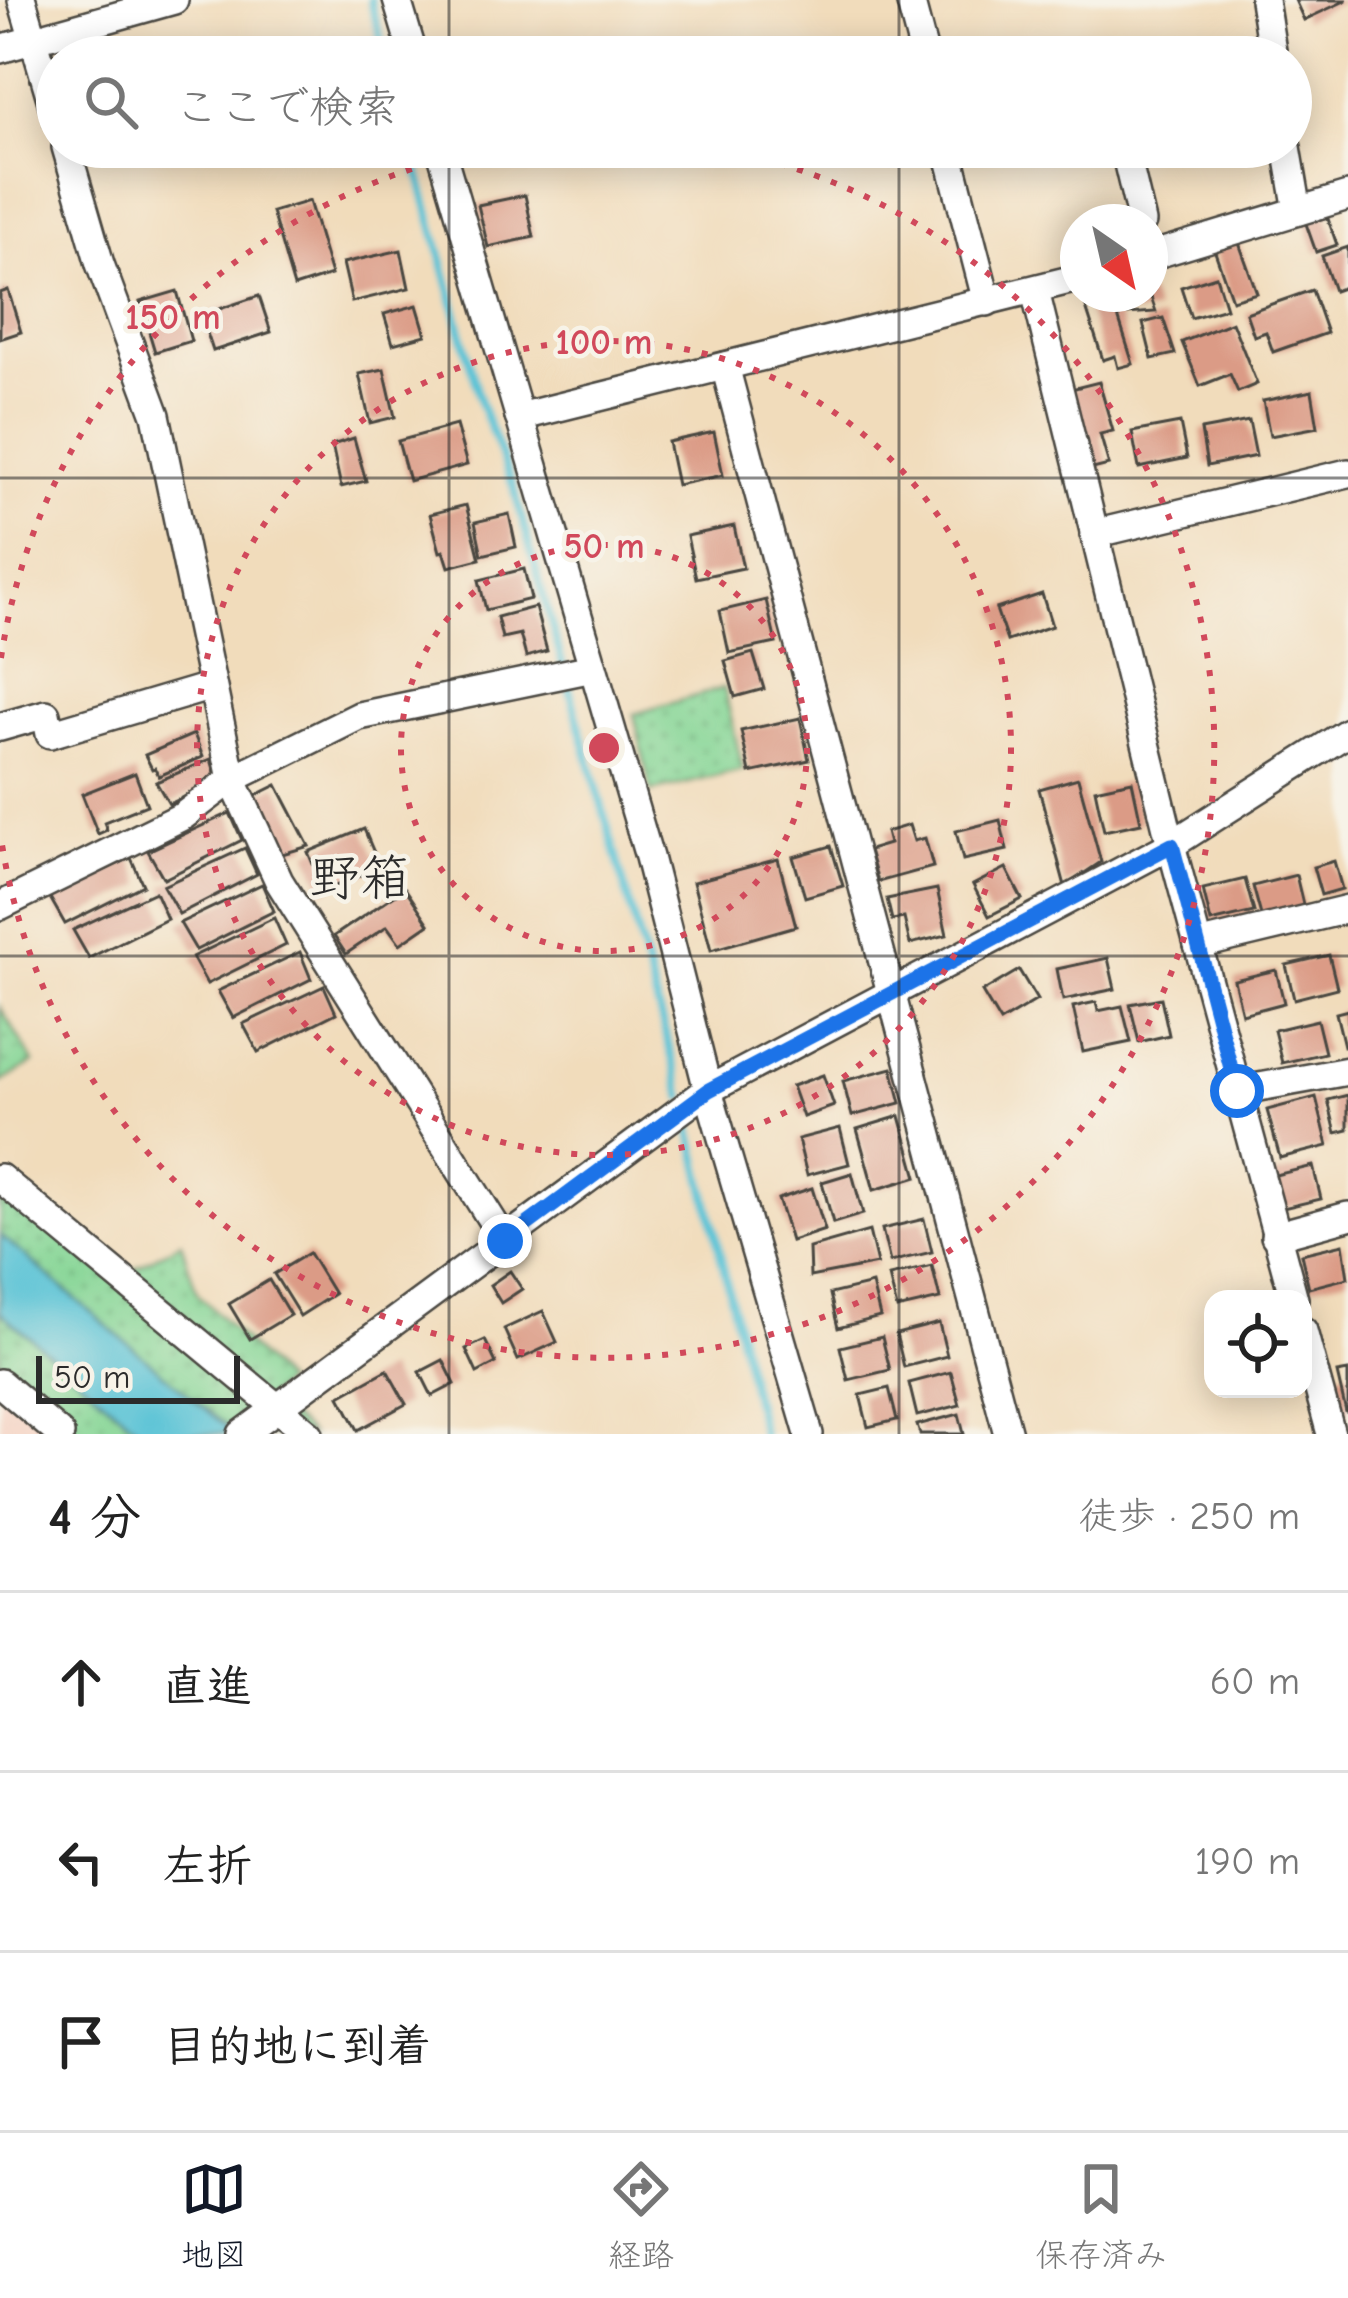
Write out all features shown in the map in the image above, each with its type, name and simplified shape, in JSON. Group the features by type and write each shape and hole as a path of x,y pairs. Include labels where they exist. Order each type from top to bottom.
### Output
{"street":[{"path":"22,0 36,46"},
{"path":"45,36 174,0"},
{"path":"397,0 408,36"},
{"path":"910,0 919,36"},
{"path":"1264,0 1270,36"},
{"path":"0,49 34,39"},
{"path":"72,168 100,264 156,415 232,779 279,881 505,1241"},
{"path":"446,168 649,857 709,1090 808,1434"},
{"path":"952,168 987,302"},
{"path":"1129,168 1138,204"},
{"path":"1291,168 1298,211"},
{"path":"1168,251 1348,196"},
{"path":"519,417 1060,284"},
{"path":"1035,292 1172,845 1291,1290"},
{"path":"725,366 1008,1434"},
{"path":"1094,533 1348,473"},
{"path":"0,906 183,816 232,779 359,716 593,668"},
{"path":"0,728 46,714 50,734 212,686"},
{"path":"242,1434 709,1090 1172,845 1348,732"},
{"path":"1198,945 1348,909"},
{"path":"1237,1091 1348,1071"},
{"path":"0,1178 309,1434"},
{"path":"1275,1236 1348,1216"},
{"path":"1312,1365 1330,1434"},
{"path":"0,1383 60,1434"}],"shaded area":[{"path":"0,1388 57,1434 0,1434"}],"green space":[{"path":"724,688 743,770 651,792 634,714"},
{"path":"0,1007 34,1063 0,1083"},
{"path":"0,1178 120,1277 181,1242 197,1293 284,1382 267,1397 310,1434 75,1434 0,1371"}],"water":[{"path":"0,1235 235,1434 145,1434 0,1312"}],"building":[{"path":"1295,0 1347,0 1304,20"},
{"path":"525,195 534,237 488,247 478,205"},
{"path":"309,201 331,275 294,287 272,212"},
{"path":"1326,213 1337,245 1316,252 1305,221"},
{"path":"1239,243 1257,293 1232,300 1214,249"},
{"path":"1348,247 1348,286 1334,291 1322,256"},
{"path":"401,250 409,288 352,302 343,263"},
{"path":"1216,276 1226,308 1191,318 1181,287"},
{"path":"8,290 21,332 0,339 0,293"},
{"path":"1312,290 1327,333 1273,352 1266,332 1254,336 1246,313"},
{"path":"177,291 191,341 155,352 140,302"},
{"path":"259,296 271,332 213,351 201,315"},
{"path":"417,305 426,335 393,344 384,314"},
{"path":"1087,312 1117,312 1133,364 1118,368 1115,356 1103,360"},
{"path":"1163,318 1175,354 1152,359 1143,323"},
{"path":"1232,322 1257,384 1238,392 1230,374 1200,386 1182,342"},
{"path":"384,369 395,417 370,423 359,374"},
{"path":"1099,382 1113,431 1100,434 1109,465 1093,469 1071,389"},
{"path":"1312,391 1318,427 1270,436 1263,401"},
{"path":"1249,421 1256,456 1207,466 1201,430"},
{"path":"1180,423 1187,458 1139,468 1132,432"},
{"path":"456,425 467,465 409,481 398,441"},
{"path":"714,432 723,475 677,485 668,442"},
{"path":"354,438 366,481 341,487 332,445"},
{"path":"466,505 480,559 449,567 430,514"},
{"path":"509,514 516,547 482,555 475,522"},
{"path":"734,526 743,568 696,578 687,536"},
{"path":"524,569 531,599 486,610 479,580"},
{"path":"1042,594 1052,626 1007,641 996,609"},
{"path":"766,600 776,643 729,653 720,611"},
{"path":"535,607 547,651 526,657 520,634 502,638 497,617"},
{"path":"753,653 764,689 735,697 725,661"},
{"path":"800,718 809,760 750,773 741,731"},
{"path":"194,734 203,757 159,776 152,769 145,755"},
{"path":"211,759 216,776 169,804 156,782"},
{"path":"135,773 147,805 104,822 107,830 98,834 82,794"},
{"path":"1078,778 1101,862 1065,886 1039,789"},
{"path":"1132,781 1141,823 1104,831 1095,789"},
{"path":"277,785 309,846 279,855 253,797"},
{"path":"230,813 242,840 164,879 148,851"},
{"path":"1000,820 1007,850 963,860 956,831"},
{"path":"909,825 914,841 925,838 933,867 878,882 869,850 889,844 886,832"},
{"path":"364,829 380,867 324,891 308,852"},
{"path":"831,846 843,886 805,897 793,857"},
{"path":"245,848 257,874 179,914 163,886"},
{"path":"131,858 143,885 65,924 49,896"},
{"path":"778,859 796,926 711,950 693,882"},
{"path":"1334,861 1342,889 1321,895 1313,867"},
{"path":"1006,868 1022,899 989,916 973,885"},
{"path":"1296,875 1304,909 1262,919 1253,886"},
{"path":"1245,879 1254,912 1211,922 1203,889"},
{"path":"262,884 274,911 196,950 180,923"},
{"path":"405,888 429,924 400,944 387,926 346,954 334,936"},
{"path":"937,889 947,935 910,944 904,918 892,920 887,899"},
{"path":"155,892 167,919 89,958 73,930"},
{"path":"274,918 286,945 207,984 192,957"},
{"path":"300,952 311,979 233,1018 218,991"},
{"path":"1329,955 1337,988 1294,999 1286,965"},
{"path":"1108,958 1115,989 1063,1000 1057,969"},
{"path":"1019,970 1037,1000 1000,1022 982,992"},
{"path":"1276,970 1284,1003 1242,1014 1234,980"},
{"path":"324,986 336,1013 258,1052 243,1024"},
{"path":"1161,998 1169,1035 1139,1042 1130,1004"},
{"path":"1096,1002 1098,1011 1122,1006 1131,1042 1083,1052 1073,1007"},
{"path":"1348,1010 1348,1045 1344,1046 1336,1013"},
{"path":"1317,1020 1325,1053 1282,1063 1274,1030"},
{"path":"892,1068 901,1103 852,1116 843,1081"},
{"path":"823,1075 834,1106 803,1117 792,1086"},
{"path":"1348,1095 1348,1130 1336,1133 1328,1100"},
{"path":"1316,1097 1328,1146 1280,1158 1267,1110"},
{"path":"900,1116 917,1177 874,1190 857,1129"},
{"path":"840,1128 849,1164 807,1175 798,1139"},
{"path":"1313,1166 1321,1199 1279,1209 1271,1176"},
{"path":"852,1173 863,1214 833,1223 822,1182"},
{"path":"812,1188 825,1230 791,1241 778,1199"},
{"path":"924,1219 932,1252 890,1262 882,1229"},
{"path":"869,1231 877,1264 810,1277 809,1248"},
{"path":"1343,1244 1348,1278 1309,1288 1301,1254"},
{"path":"309,1253 334,1294 300,1316 274,1274"},
{"path":"932,1266 940,1299 897,1309 889,1276"},
{"path":"510,1271 522,1289 501,1303 490,1285"},
{"path":"269,1280 290,1315 250,1339 229,1304"},
{"path":"872,1284 880,1317 838,1328 830,1294"},
{"path":"543,1311 557,1342 518,1360 504,1329"},
{"path":"939,1323 947,1356 904,1367 896,1334"},
{"path":"882,1337 890,1370 848,1380 840,1347"},
{"path":"485,1340 496,1363 477,1373 466,1349"},
{"path":"443,1360 455,1384 432,1396 420,1372"},
{"path":"387,1370 406,1404 358,1430 340,1396"},
{"path":"1348,1371 1348,1412 1346,1412 1337,1373"},
{"path":"951,1372 960,1405 917,1416 909,1383"},
{"path":"889,1388 897,1420 868,1427 860,1395"},
{"path":"959,1414 964,1434 920,1434 917,1425"}],"waterway":[{"path":"370,0 380,36"},
{"path":"418,168 481,405 513,486 683,1097"},
{"path":"687,1111 762,1434"}],"district":[{"name":"野箱","path":"360,878"}],"route":[{"path":"505,1241 709,1090 1172,845 1237,1091"}]}
